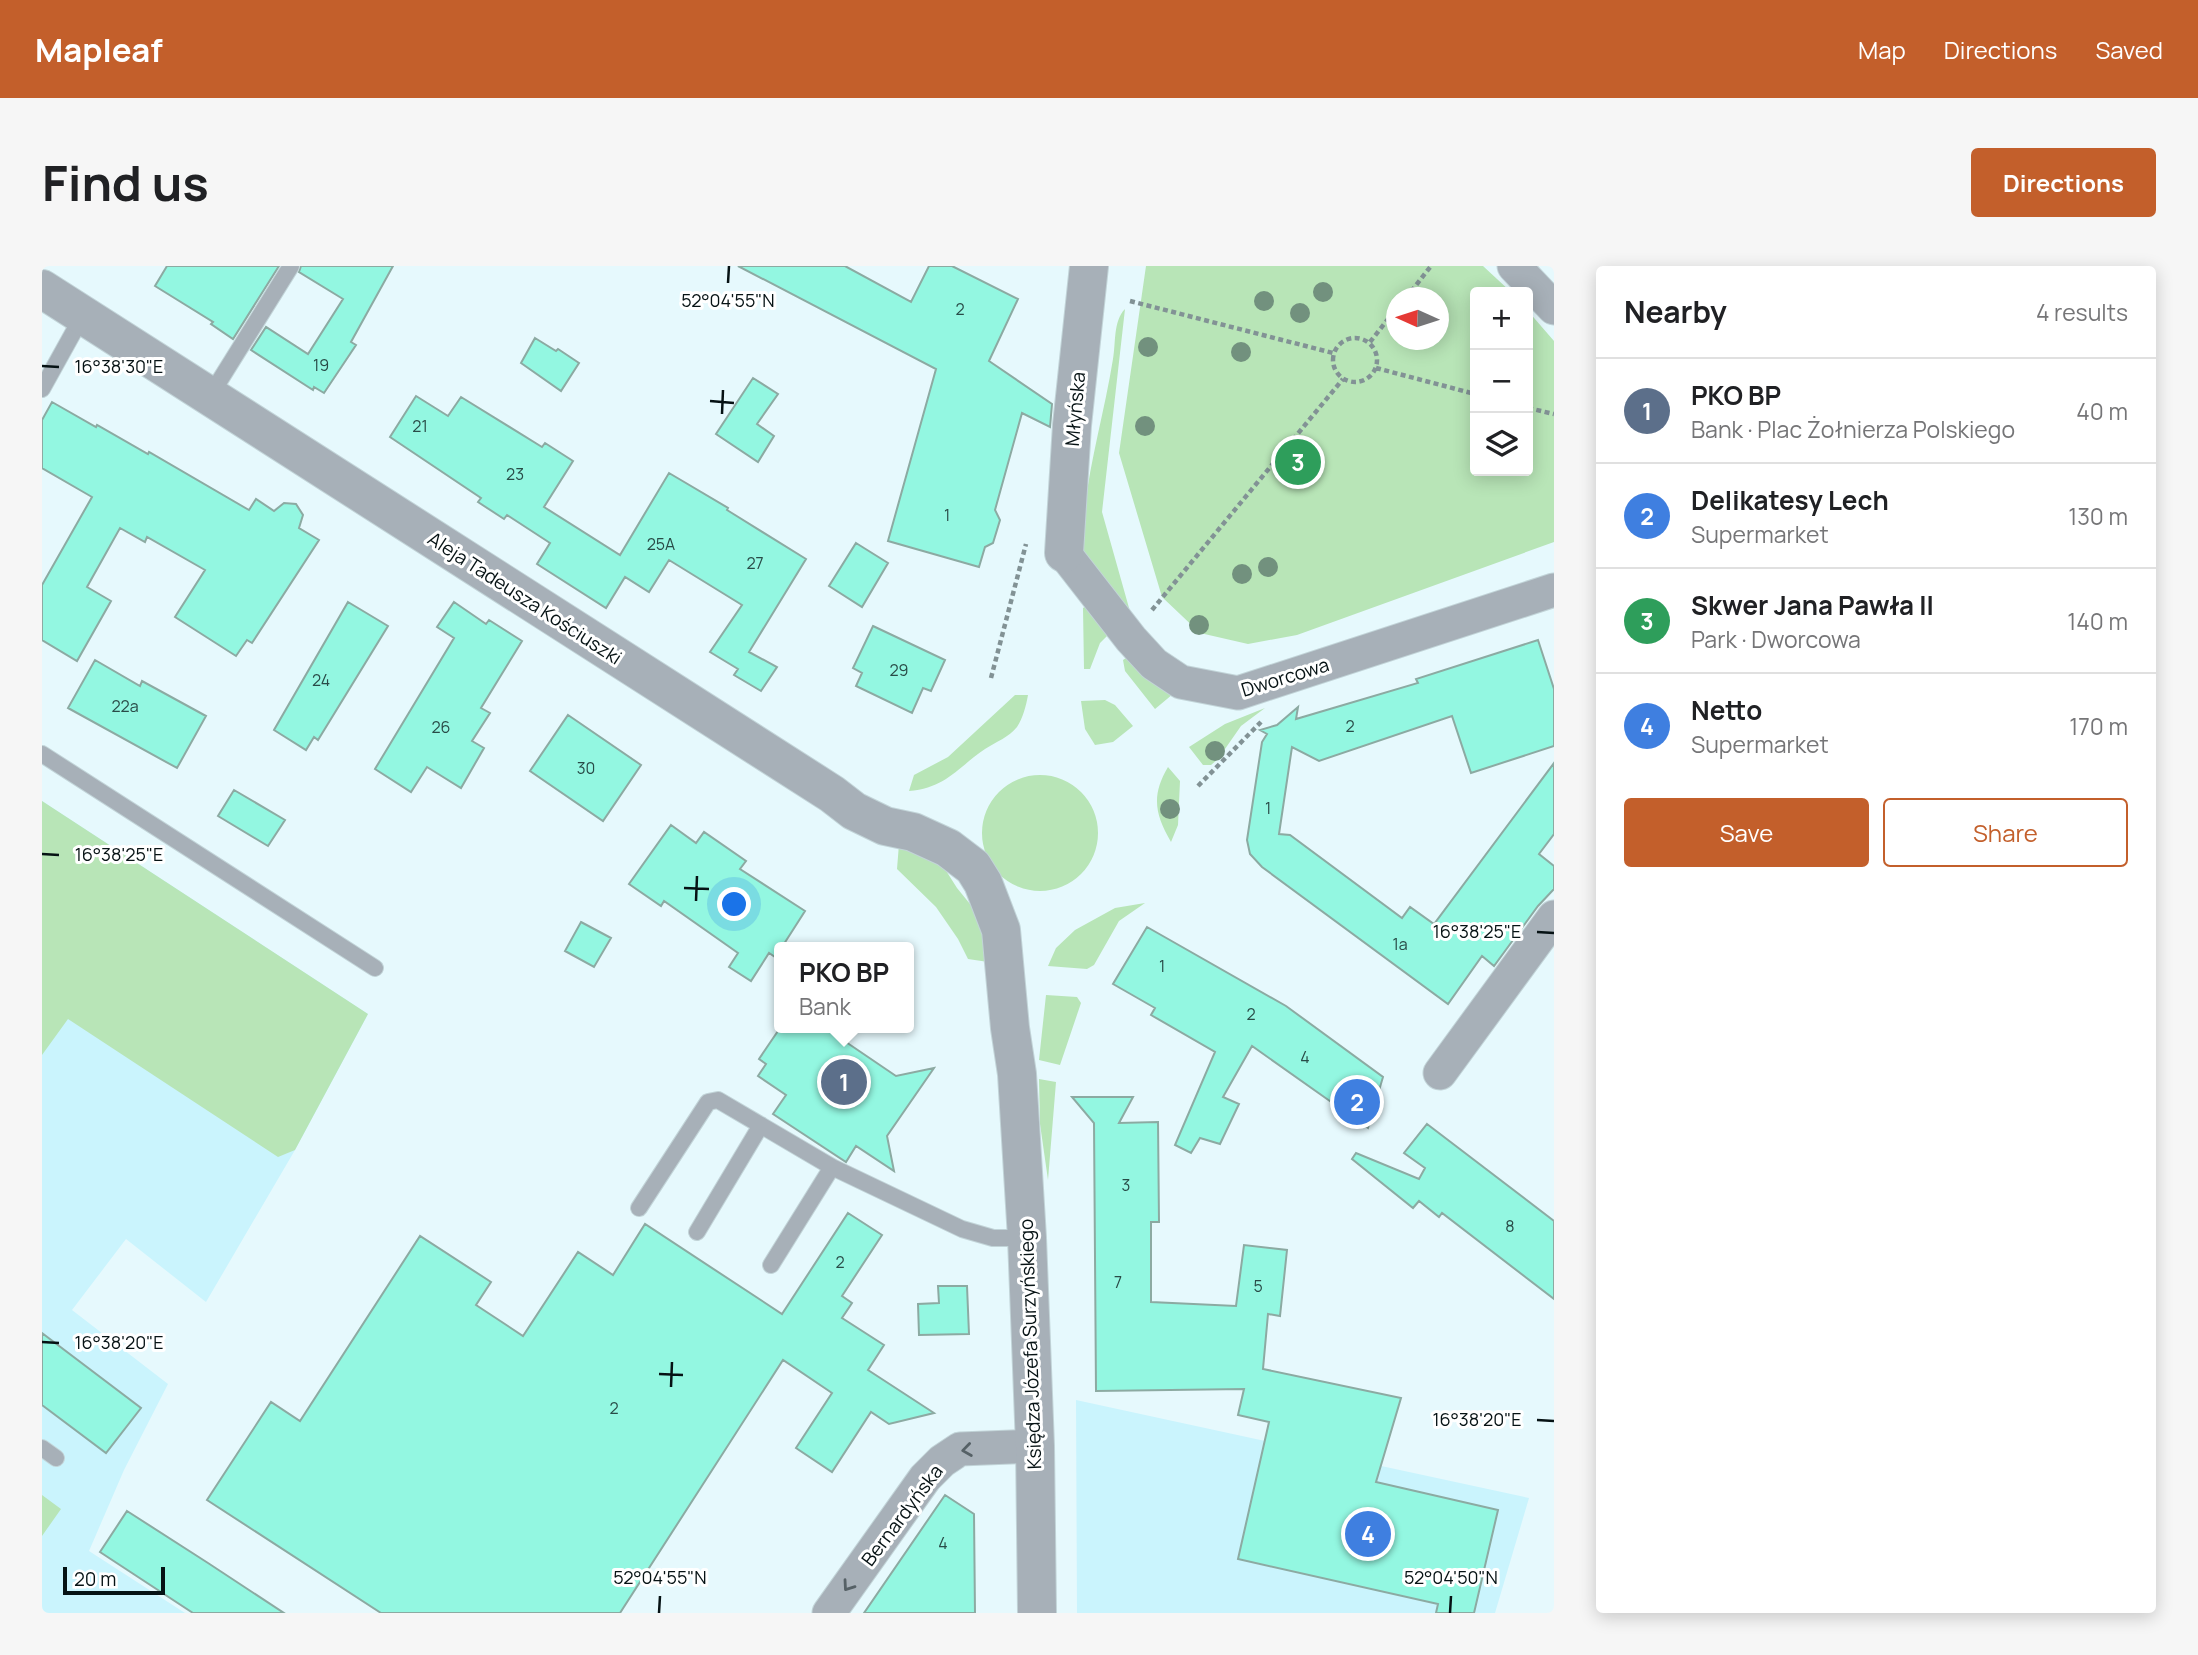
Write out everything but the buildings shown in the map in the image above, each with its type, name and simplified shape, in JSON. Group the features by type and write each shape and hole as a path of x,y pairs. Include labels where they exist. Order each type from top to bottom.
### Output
{"street":[{"name":"Młyńska","path":"1065,553 1072,425 1089,266"},
{"path":"1514,266 1549,295"},
{"name":"Aleja Tadeusza Kościuszki","path":"42,289 832,794 854,811 885,827 912,832 936,843 978,875"},
{"name":"Dworcowa","path":"1065,553 1131,639 1154,664 1181,682 1238,693 1554,590"},
{"name":"Księdza Józefa Surzyńskiego","path":"978,875 1001,929 1017,1074 1035,1446 1037,1613"},
{"path":"1440,1073 1554,917"},
{"name":"Bernardyńska","path":"829,1613 925,1478 942,1461 960,1449 1035,1446"}],"lane":[{"path":"210,396 291,266"},
{"path":"42,389 83,315"},
{"path":"42,754 375,968"},
{"path":"639,1208 708,1102 718,1100 832,1167 962,1229 993,1238 1027,1238"},
{"path":"697,1232 761,1125"},
{"path":"771,1265 832,1167"},
{"path":"42,1448 56,1458"}],"path":[{"path":"1415,287 1431,266"},
{"path":"1130,301 1332,354"},
{"path":"1370,342 1386,322"},
{"path":"1356,336 1370,342 1377,353 1376,368 1372,375 1361,382 1343,379 1333,366 1332,354 1341,341 1356,336"},
{"path":"1376,368 1470,393"},
{"path":"1146,620 1156,603 1343,379"},
{"path":"1533,409 1554,414"},
{"path":"991,678 1028,535"}],"shaded area":[{"path":"42,801 368,1014 295,1150 206,1302 126,1239 72,1310 168,1384 124,1470 89,1551 185,1613 42,1613"},
{"path":"1076,1400 1529,1498 1495,1613 1077,1613"}],"green space":[{"path":"1146,266 1483,266 1506,287 1470,287 1470,476 1533,476 1533,317 1554,341 1554,542 1297,635 1248,644 1200,633 1162,597 1119,453"},
{"path":"1125,309 1102,512 1131,615 1082,546 1094,452 1109,382 1118,320"},
{"path":"1086,606 1109,634 1100,643 1090,669 1084,669 1083,608"},
{"path":"1129,656 1173,694 1155,709 1125,671 1123,660"},
{"path":"1015,695 1028,695 1023,716 1014,731 942,781 933,786 909,791 914,775 948,757"},
{"path":"1105,700 1115,705 1133,726 1113,742 1095,745 1085,729 1081,701"},
{"path":"1265,708 1241,726 1211,765 1203,765 1189,747 1225,724"},
{"path":"1168,767 1180,781 1178,825 1171,842 1161,823 1157,805 1159,787"},
{"path":"1040,775 1062,780 1081,792 1093,811 1098,833 1093,855 1081,874 1062,886 1040,891 1018,886 999,874 987,855 982,833 987,811 999,792 1018,780"},
{"path":"42,801 368,1014 295,1150 278,1157 68,1019 42,1055"},
{"path":"899,844 938,858 957,888 983,920 995,963 968,959 936,907 897,869"},
{"path":"1145,903 1119,921 1094,965 1087,969 1048,966 1056,948 1075,930 1115,908"},
{"path":"1046,995 1077,997 1081,1003 1060,1065 1039,1060"},
{"path":"1039,1079 1056,1082 1048,1180 1040,1124"},
{"path":"42,1495 61,1509 42,1536"}],"place":[{"name":"Skwer Jana Pawła II","path":"1298,462"},
{"name":"PKO BP","path":"844,1082"},
{"name":"Delikatesy Lech","path":"1357,1102"},
{"name":"Netto","path":"1368,1534"}]}
